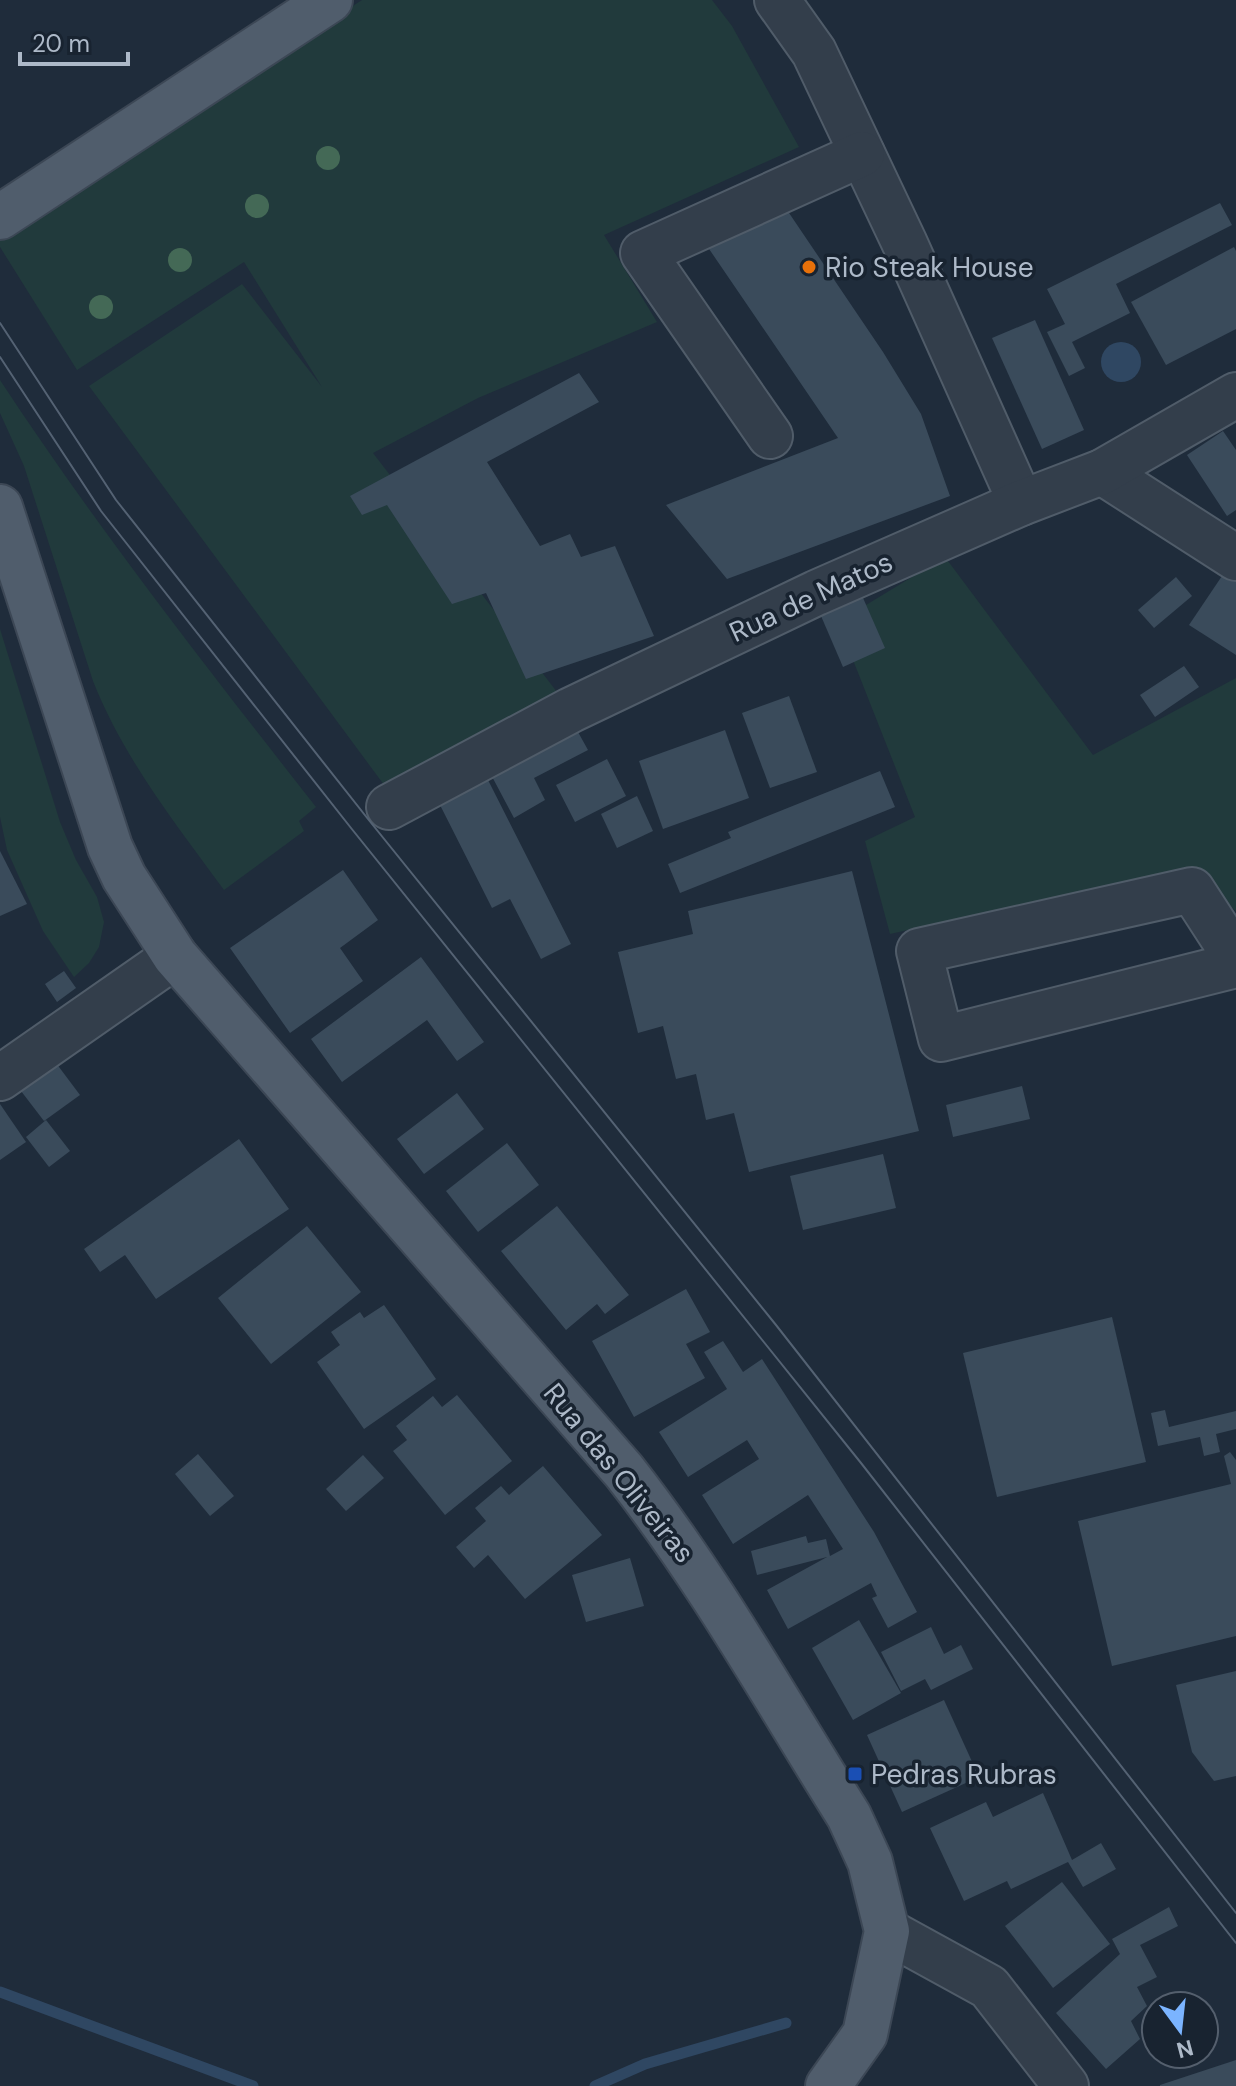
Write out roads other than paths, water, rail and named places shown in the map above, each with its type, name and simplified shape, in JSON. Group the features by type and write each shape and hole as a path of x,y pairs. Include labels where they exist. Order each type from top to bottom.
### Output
{"main road":[{"path":"0,217 330,0"},
{"name":"Rua das Oliveiras","path":"0,507 110,847 124,877 175,956 624,1471 685,1552 849,1816 870,1862 887,1931"},
{"path":"828,2086 865,2034 887,1931"}],"street":[{"path":"777,0 814,52 1021,503"},
{"path":"770,436 643,253 862,154"},
{"name":"Rua de Matos","path":"389,807 571,710 816,593 1021,503 1102,472 1236,395"},
{"path":"1102,472 1236,558"},
{"path":"1236,958 1192,890 919,951 941,1039 1236,965"},
{"path":"0,1078 175,956"},
{"path":"887,1931 989,1987 1066,2086"}],"water":[{"path":"1121,342 1135,348 1141,362 1135,376 1121,382 1107,376 1101,362 1107,348"}],"waterway":[{"path":"0,1992 253,2086"},
{"path":"595,2086 645,2064 786,2023"}],"tram line":[{"path":"0,323 116,500 368,819 776,1325 1236,1913"},
{"path":"0,357 101,511 861,1463 1236,1943"}],"place":[{"name":"Rio Steak House","path":"809,267"},
{"name":"Pedras Rubras","path":"855,1774"}]}
